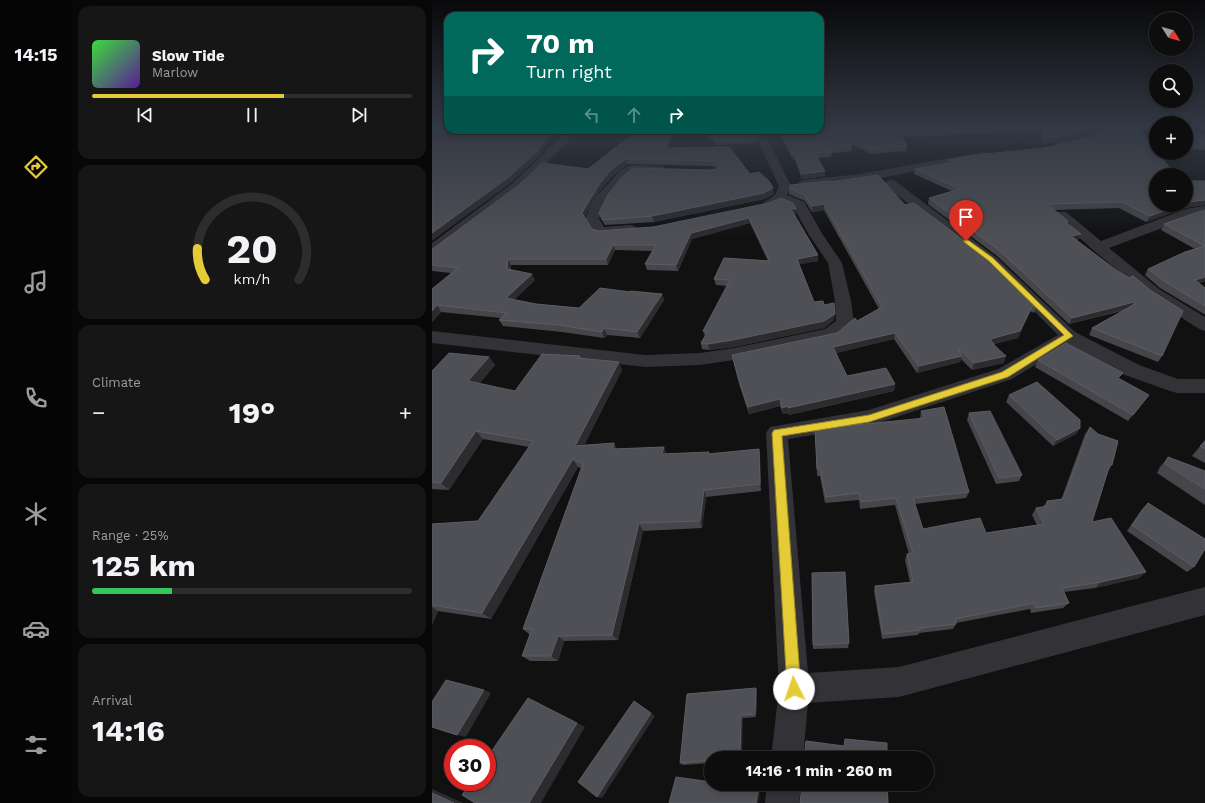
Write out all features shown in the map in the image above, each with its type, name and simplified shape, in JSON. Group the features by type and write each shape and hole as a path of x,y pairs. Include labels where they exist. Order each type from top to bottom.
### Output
{"street":[{"path":"432,250 517,186 540,163"},
{"path":"432,337 645,361 700,359 734,354 830,334 845,323 843,301 835,263 816,235 799,205 782,191 775,163"},
{"path":"754,206 769,203 782,191 933,163"},
{"path":"646,228 600,230 592,219 598,204 625,172 631,168 669,169"},
{"path":"891,184 991,260 1069,336 1132,370 1177,386 1205,386"},
{"path":"1098,247 1191,212 1205,210"},
{"path":"1061,215 1153,292 1205,325"},
{"path":"788,751 794,689 777,433 869,418 1005,374 1069,336"},
{"path":"794,689 899,682 1205,601"},
{"path":"782,803 783,791"}],"building":[{"path":"432,163 524,163 510,176 432,233"},
{"path":"542,163 588,169 595,163 620,163 611,170 600,183 582,213 592,229 598,231 653,227 769,203 781,198 793,203 796,209 791,209 818,255 797,259 814,302 823,301 824,305 834,303 835,314 824,321 733,340 708,344 701,343 708,331 703,331 730,280 714,279 724,258 770,261 749,218 691,233 676,265 645,264 656,245 613,245 606,259 508,259 507,269 532,274 506,298 536,304 579,308 600,288 662,294 637,332 604,328 602,332 559,325 499,320 507,313 437,305 432,311 432,289 458,268 432,265 432,249 519,185"},
{"path":"716,163 742,163 750,174 759,172 769,181 773,188 764,193 652,216 603,220 599,213 608,195 622,177 633,168 711,170 716,169 719,166"},
{"path":"798,163 821,163 825,171 802,174"},
{"path":"946,163 1166,163 1170,168 1149,168 1149,212 1161,212 1150,216 1122,202 1047,204 1068,221 1065,222 1081,234 1071,236 1116,270 1129,278 1133,276 1150,290 1183,311 1162,356 1092,328 1135,304 1134,302 1072,318 999,250 929,198 960,189 915,169"},
{"path":"878,175 905,205 914,203 987,258 1037,306 1033,305 1020,331 990,339 1006,356 974,363 957,347 962,356 919,366 895,333 833,347 847,376 886,368 895,384 788,408 788,406 782,408 780,399 748,407 732,355 837,333 855,318 857,321 882,307 824,204 812,206 804,195 789,188 790,185 831,182"},
{"path":"1193,181 1205,181 1205,200 1193,202"},
{"path":"1205,210 1205,246 1164,224 1198,212"},
{"path":"1205,246 1205,277 1195,280 1205,288 1205,306 1164,281 1148,269 1185,252"},
{"path":"1066,343 1123,373 1118,378 1149,395 1133,415 1038,360"},
{"path":"449,353 489,357 468,381 515,391 542,354 580,356 578,358 619,362 575,446 614,443 613,449 664,447 662,454 709,452 708,454 759,449 760,484 704,490 700,521 639,523 612,635 558,636 551,656 522,656 532,629 523,629 583,464 573,459 482,613 432,605 432,524 478,521 533,441 476,431 441,483 432,482 432,371"},
{"path":"1037,382 1080,420 1080,428 1057,440 1009,395"},
{"path":"944,407 969,492 913,498 923,529 980,518 986,533 1044,524 1036,508 1048,506 1047,501 1063,499 1090,427 1098,434 1118,441 1112,465 1110,464 1092,522 1111,518 1146,572 1101,582 1062,588 1069,603 1036,608 1034,603 955,619 956,624 883,634 875,586 913,582 907,554 913,553 896,498 861,502 859,493 826,497 820,469 817,469 815,429 925,418 921,411"},
{"path":"990,411 1022,475 999,478 969,413"},
{"path":"1205,441 1205,449 1200,446"},
{"path":"1168,457 1205,471 1205,489 1165,464"},
{"path":"1148,503 1205,539 1205,549 1194,567 1132,525"},
{"path":"845,572 849,643 813,645 812,573"},
{"path":"446,680 484,690 457,735 432,727 432,702"},
{"path":"756,688 755,714 741,715 740,751 704,751 704,761 680,763 687,694"},
{"path":"528,698 577,723 529,803 475,803 462,795 465,791 496,791 496,745"},
{"path":"634,701 651,713 597,797 578,782"},
{"path":"845,739 887,743 887,751 805,751 806,741 844,746"},
{"path":"676,777 704,781 704,791 758,791 756,803 669,803"},
{"path":"801,791 887,791 888,803 800,803"},
{"path":"432,793 454,803 432,803"}],"route":[{"path":"794,689 777,433 869,418 1005,374 1069,336 991,260 966,241"}]}
